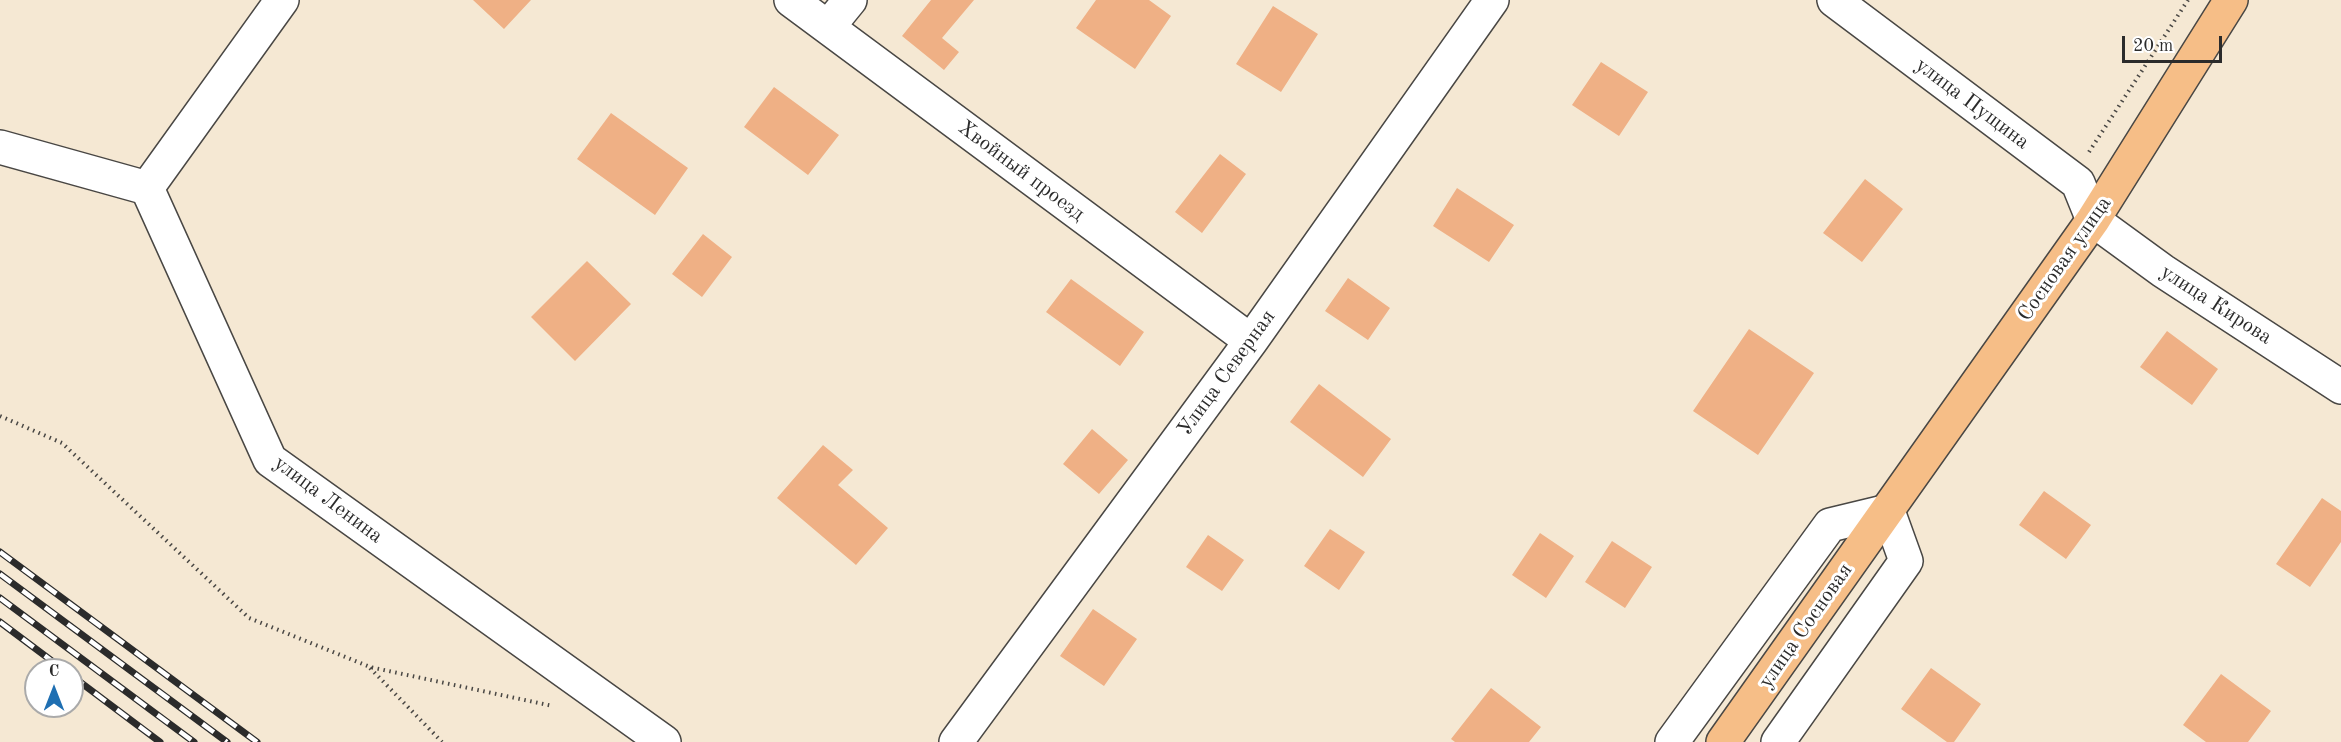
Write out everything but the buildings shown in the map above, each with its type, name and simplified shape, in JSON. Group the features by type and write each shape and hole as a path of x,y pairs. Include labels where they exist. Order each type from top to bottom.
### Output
{"main road":[{"name":"Сосновая улица","path":"1888,511 2093,220 2231,0"},
{"name":"улица Сосновая","path":"1723,742 1888,511"}],"street":[{"path":"0,147 147,188 282,0"},
{"name":"Хвойный проезд","path":"791,0 1251,341"},
{"path":"828,27 850,0"},
{"name":"Улица Северная","path":"956,742 1251,341 1492,0"},
{"name":"улица Пущина","path":"1834,0 2078,183"},
{"path":"2078,183 2093,220"},
{"name":"улица Ленина","path":"147,188 270,460 664,742"},
{"name":"улица Кирова","path":"2093,220 2163,271 2341,387"},
{"path":"1672,742 1830,525 1888,511 1906,561 1778,742"}],"path":[{"path":"2078,183 2078,170 2188,0"},
{"path":"0,416 62,443 249,618 370,667 557,706"},
{"path":"370,667 442,742"}],"railway":[{"path":"0,552 257,742"},
{"path":"0,574 227,742"},
{"path":"0,598 194,742"},
{"path":"0,622 48,658"},
{"path":"84,685 160,742"}]}
